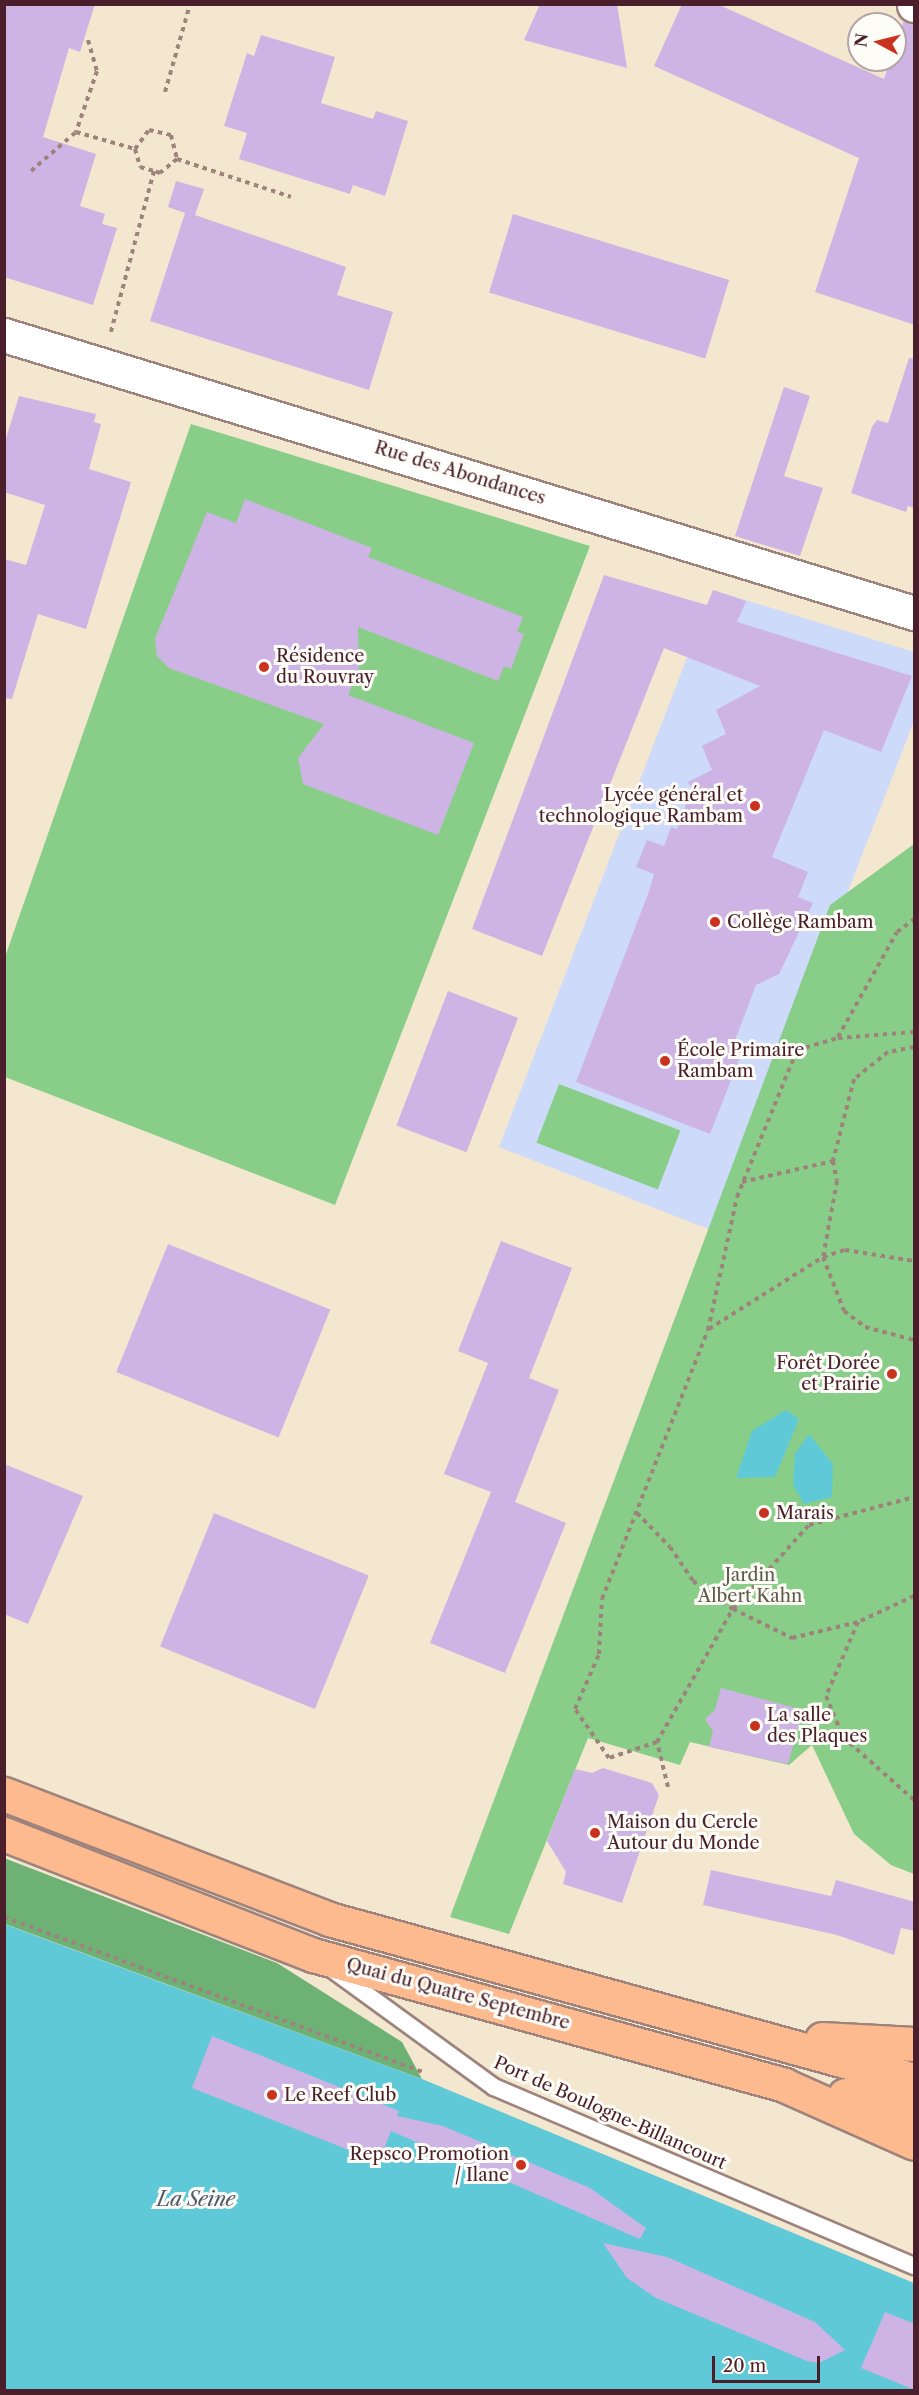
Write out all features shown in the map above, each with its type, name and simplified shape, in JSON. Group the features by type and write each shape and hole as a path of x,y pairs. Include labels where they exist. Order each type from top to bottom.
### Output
{"main road":[{"name":"Quai du Quatre Septembre","path":"4,1794 329,1919 769,2037 915,2080"},
{"name":"Quai du Quatre Septembre","path":"4,1834 313,1955 784,2085 915,2143"},
{"path":"769,2037 915,2044"},
{"path":"784,2085 859,2097 915,2114"}],"street":[{"name":"Rue des Abondances","path":"4,335 915,613"}],"lane":[{"name":"Port de Boulogne-Billancourt","path":"313,1955 494,2087 915,2266"}],"path":[{"path":"165,92 190,4"},
{"path":"31,171 76,132 97,71 88,40"},
{"path":"135,149 149,130 171,135 177,159"},
{"path":"76,132 135,149"},
{"path":"135,149 140,167 160,173 177,159"},
{"path":"177,159 291,197"},
{"path":"102,364 154,171"},
{"path":"838,1038 897,932 915,919"},
{"path":"915,1032 838,1038 797,1050 742,1182 708,1330 602,1599 599,1654 575,1709 609,1758 657,1742 734,1609 809,1525 915,1497"},
{"path":"915,1047 888,1052 854,1079 833,1161 837,1181 823,1257 844,1311 865,1327 915,1341"},
{"path":"742,1182 833,1161"},
{"path":"708,1330 823,1257 845,1250 915,1261"},
{"path":"637,1513 670,1546 693,1581 734,1609 792,1638 858,1622 915,1596"},
{"path":"858,1622 826,1696 843,1737 915,1800"},
{"path":"801,1718 835,1718"},
{"path":"657,1742 668,1787"},
{"path":"4,1917 435,2077"}],"shaded area":[{"path":"713,590 914,652 914,721 716,1232 499,1147"}],"green space":[{"name":"Résidence du Rouvray","path":"191,424 590,546 335,1205 5,1077 5,957"},
{"name":"Jardin Albert Kahn","path":"914,844 914,1874 891,1865 854,1834 812,1745 789,1765 690,1742 680,1765 588,1738 509,1934 450,1917 830,905"},
{"path":"559,1084 680,1131 658,1189 536,1143"},
{"path":"4,1858 277,1963 402,2042 422,2079 5,1924"}],"water":[{"path":"786,1410 799,1419 775,1477 736,1478 752,1431"},
{"path":"809,1434 833,1464 832,1497 804,1504 793,1485 795,1454"},
{"name":"La Seine","path":"4,1924 422,2079 914,2283 914,2390 5,2390"}],"building":[{"path":"4,4 95,4 80,52 69,48 43,137 96,154 80,206 105,214 102,224 117,228 93,305 4,277"},
{"path":"540,4 617,4 627,68 524,40"},
{"path":"682,4 717,4 847,62 847,72 868,72 884,79 886,72 907,72 907,21 915,24 915,325 815,292 859,158 654,66"},
{"path":"261,35 335,57 321,103 373,119 376,111 408,121 385,196 353,185 350,194 239,159 247,133 224,126 247,53 254,56"},
{"path":"176,181 204,189 195,215 346,267 337,295 393,312 369,390 150,321 185,213 168,207"},
{"path":"513,214 729,280 705,358 489,292"},
{"path":"909,358 915,359 915,508 908,506 906,512 851,493 872,427 877,420 888,423"},
{"path":"784,387 810,396 784,476 823,488 800,556 735,536"},
{"path":"19,396 96,414 94,422 101,424 89,469 131,482 86,629 38,614 12,699 4,698 4,559 26,565 45,505 4,492 4,445"},
{"name":"Résidence du Rouvray","path":"245,499 372,548 368,557 523,617 517,632 524,634 511,669 504,666 498,681 358,627 359,670 348,695 474,743 438,835 303,784 298,758 324,724 169,668 157,656 155,639 207,512 236,523"},
{"path":"604,575 707,605 713,590 746,601 737,622 912,676 881,752 824,730 772,857 808,872 798,897 813,903 779,974 756,985 734,1043 744,1047 710,1134 576,1082 654,874 636,867 647,840 664,846 671,827 677,829 692,789 688,782 712,770 702,746 726,734 716,710 760,686 664,648 542,956 472,929"},
{"path":"448,991 518,1018 466,1152 396,1125"},
{"path":"501,1241 572,1268 529,1378 559,1390 515,1502 566,1523 505,1673 430,1643 491,1492 444,1474 488,1363 458,1351"},
{"path":"168,1244 330,1310 279,1438 116,1372"},
{"path":"4,1464 83,1496 28,1624 4,1614"},
{"path":"214,1513 369,1576 315,1709 160,1647"},
{"name":"La salle des Plaques","path":"721,1688 803,1710 788,1764 709,1747 713,1731 705,1719 715,1710"},
{"name":"Maison du Cercle Autour du Monde","path":"603,1768 652,1783 659,1795 622,1903 563,1884 566,1872 547,1841 575,1769 592,1773"},
{"path":"711,1870 831,1896 836,1880 915,1902 915,1931 901,1928 894,1955 837,1935 703,1905"},
{"path":"212,2036 399,2111 397,2116 443,2126 590,2188 646,2228 640,2239 391,2131 379,2162 192,2088"},
{"path":"603,2243 667,2257 815,2322 845,2350 819,2363 807,2361 656,2298 627,2278"},
{"path":"885,2312 915,2324 915,2390 861,2368"}],"place":[{"name":"Résidence du Rouvray","path":"264,667"},
{"name":"Lycée général et technologique Rambam","path":"755,806"},
{"name":"Collège Rambam","path":"715,922"},
{"name":"École Primaire Rambam","path":"665,1061"},
{"name":"Forêt Dorée et Prairie","path":"892,1374"},
{"name":"Marais","path":"764,1513"},
{"name":"La salle des Plaques","path":"755,1726"},
{"name":"Maison du Cercle Autour du Monde","path":"595,1833"},
{"name":"Le Reef Club","path":"272,2095"},
{"name":"Repsco Promotion / Ilane","path":"521,2165"}]}
